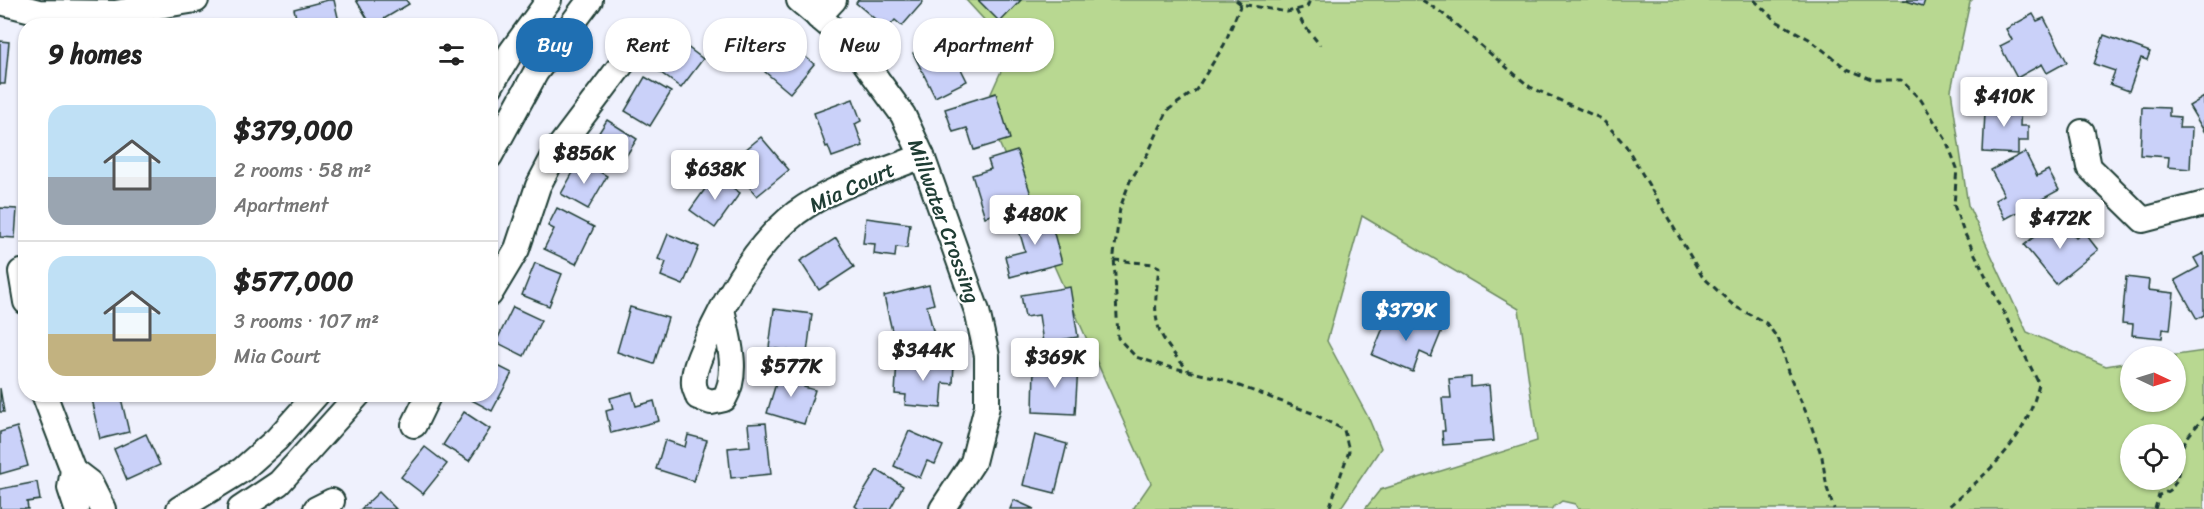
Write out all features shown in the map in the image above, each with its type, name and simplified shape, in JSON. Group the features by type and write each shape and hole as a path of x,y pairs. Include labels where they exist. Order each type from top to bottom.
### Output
{"street":[{"path":"0,2 39,12 115,13 196,0"},
{"path":"498,74 549,0"},
{"path":"498,141 536,72 590,0"},
{"name":"Millwater Crossing","path":"798,0 826,8 903,115 922,156 977,311 987,356 987,406 973,462 942,509"},
{"path":"498,276 517,249 538,186 558,150 616,72"},
{"path":"2082,132 2089,167 2143,220 2204,204"},
{"name":"Mia Court","path":"722,309 751,259 769,237 798,212 831,193 922,156"},
{"path":"47,402 73,470 70,488 77,509"},
{"path":"179,509 242,470 277,440 310,402"},
{"path":"240,509 279,483 352,402"},
{"path":"414,425 425,402"},
{"path":"73,470 90,483 103,509"}],"path":[{"path":"1236,0 1241,4 1287,12 1307,7 1310,0"},
{"path":"1422,0 1442,13 1530,87 1602,119 1626,146 1701,276 1734,306 1766,322 1779,340 1788,372 1809,419 1822,457 1827,488 1834,509"},
{"path":"1754,0 1776,21 1809,39 1847,69 1875,80 1901,80 1921,100 1946,140 1957,168 1954,205 1963,231 2039,384 2035,402 2013,445 1990,470 1946,509"},
{"path":"1241,4 1224,45 1196,90 1168,110 1148,153 1130,181 1120,208 1114,260 1118,338 1136,357 1218,378 1312,413 1344,430 1349,450 1329,509"},
{"path":"1296,10 1303,24 1320,45"},
{"path":"1114,260 1147,263 1160,267 1155,305 1157,326 1161,337 1172,353 1190,371"},
{"path":"2155,509 2159,495 2166,493 2180,476 2182,447 2204,417"}],"green space":[{"path":"966,0 1972,0 1951,90 1968,205 2027,332 2106,366 2120,364 2120,412 2186,412 2186,354 2204,351 2204,509 1578,509 1575,504 1562,501 1551,509 1365,509 1380,490 1537,441 1519,309 1362,216 1327,341 1369,419 1381,448 1340,509 1133,509 1151,483 984,109 1001,72 1054,72 1054,18 983,18"}],"building":[{"path":"334,0 338,18 296,18 294,9"},
{"path":"356,0 406,0 409,4 385,18 367,18"},
{"path":"858,0 920,0 923,2 902,26 901,18 874,18 856,3"},
{"path":"978,0 1021,0 1004,18 996,18"},
{"path":"1903,0 1925,0 1923,6"},
{"path":"2033,14 2037,21 2044,18 2067,62 2047,73 2042,64 2017,78 2000,46 2012,40 2006,29"},
{"path":"2104,35 2150,52 2147,60 2141,58 2129,91 2110,84 2115,71 2094,64"},
{"path":"0,41 9,42 5,84 0,84"},
{"path":"691,50 703,59 681,88 660,72 691,72"},
{"path":"807,58 814,64 790,93 765,72 807,72"},
{"path":"922,72 962,72 967,81 935,97"},
{"path":"645,77 671,92 650,126 625,111"},
{"path":"996,93 1010,139 974,150 967,128 953,132 945,109"},
{"path":"2204,97 2204,131 2189,106"},
{"path":"853,99 861,121 855,124 863,146 832,157 814,113"},
{"path":"1992,100 2021,101 2020,126 2028,126 2028,141 2018,141 2018,154 1983,152 1985,112 1991,112"},
{"path":"2142,107 2169,108 2169,116 2180,117 2179,128 2192,128 2190,169 2168,167 2169,157 2140,155"},
{"path":"607,120 637,139 619,167 589,148"},
{"path":"761,137 789,170 757,196 729,163"},
{"path":"1017,151 1033,201 985,217 972,175 991,169 988,160"},
{"path":"2025,152 2037,176 2048,170 2059,190 2005,219 1995,200 2004,195 1991,170"},
{"path":"580,160 607,176 588,209 561,194"},
{"path":"715,175 740,193 715,228 690,210"},
{"path":"0,208 17,209 15,238 0,237"},
{"path":"557,208 594,227 576,264 544,249 554,229 548,226"},
{"path":"1048,211 1062,263 1010,277 1005,256 1025,251 1016,220"},
{"path":"2058,217 2076,238 2084,232 2098,250 2056,284 2024,245"},
{"path":"866,218 910,224 907,248 896,247 895,257 874,254 875,244 863,243"},
{"path":"668,234 699,247 683,285 661,276 666,262 658,259"},
{"path":"836,238 854,267 819,290 800,261"},
{"path":"2204,253 2204,315 2197,319 2175,280 2199,267 2194,258"},
{"path":"535,263 562,274 549,306 522,295"},
{"path":"2126,277 2149,280 2148,290 2174,293 2170,330 2163,329 2162,338 2132,335 2133,324 2122,323"},
{"path":"929,285 934,304 927,306 934,335 895,344 884,296"},
{"path":"1070,287 1078,337 1043,343 1039,315 1025,317 1021,295"},
{"path":"513,307 541,320 524,356 498,343 498,338"},
{"path":"630,307 668,318 654,364 617,352"},
{"path":"774,309 812,314 807,353 769,348"},
{"path":"1403,314 1442,330 1431,357 1420,352 1413,372 1372,355 1387,318 1399,322"},
{"path":"897,360 954,363 953,384 943,383 941,408 905,405 906,395 895,394"},
{"path":"1034,364 1078,367 1075,414 1033,412"},
{"path":"498,366 512,373 498,400"},
{"path":"780,370 806,378 804,387 815,390 804,424 767,413"},
{"path":"1471,377 1471,387 1489,385 1494,441 1443,445 1442,431 1445,431 1442,398 1451,398 1449,379"},
{"path":"0,388 4,412 0,412"},
{"path":"632,392 636,406 654,401 659,421 611,433 606,411 613,409 610,398"},
{"path":"92,402 122,402 129,432 100,439"},
{"path":"475,402 497,402 492,411"},
{"path":"464,412 490,429 469,461 443,445"},
{"path":"766,423 771,474 731,478 728,448 750,446 748,424"},
{"path":"17,427 28,466 0,474 0,432"},
{"path":"909,431 943,446 935,464 927,461 920,478 894,466"},
{"path":"146,434 160,465 127,480 114,449"},
{"path":"688,435 707,440 694,481 656,469 665,440 685,447"},
{"path":"1035,435 1067,444 1055,493 1023,485"},
{"path":"425,447 447,464 423,494 401,477"},
{"path":"877,470 903,486 890,509 859,509 855,506"},
{"path":"37,482 40,500 27,502 28,509 0,509 0,489"},
{"path":"379,492 396,509 361,509"},
{"path":"1014,500 1034,509 1010,509"}]}
